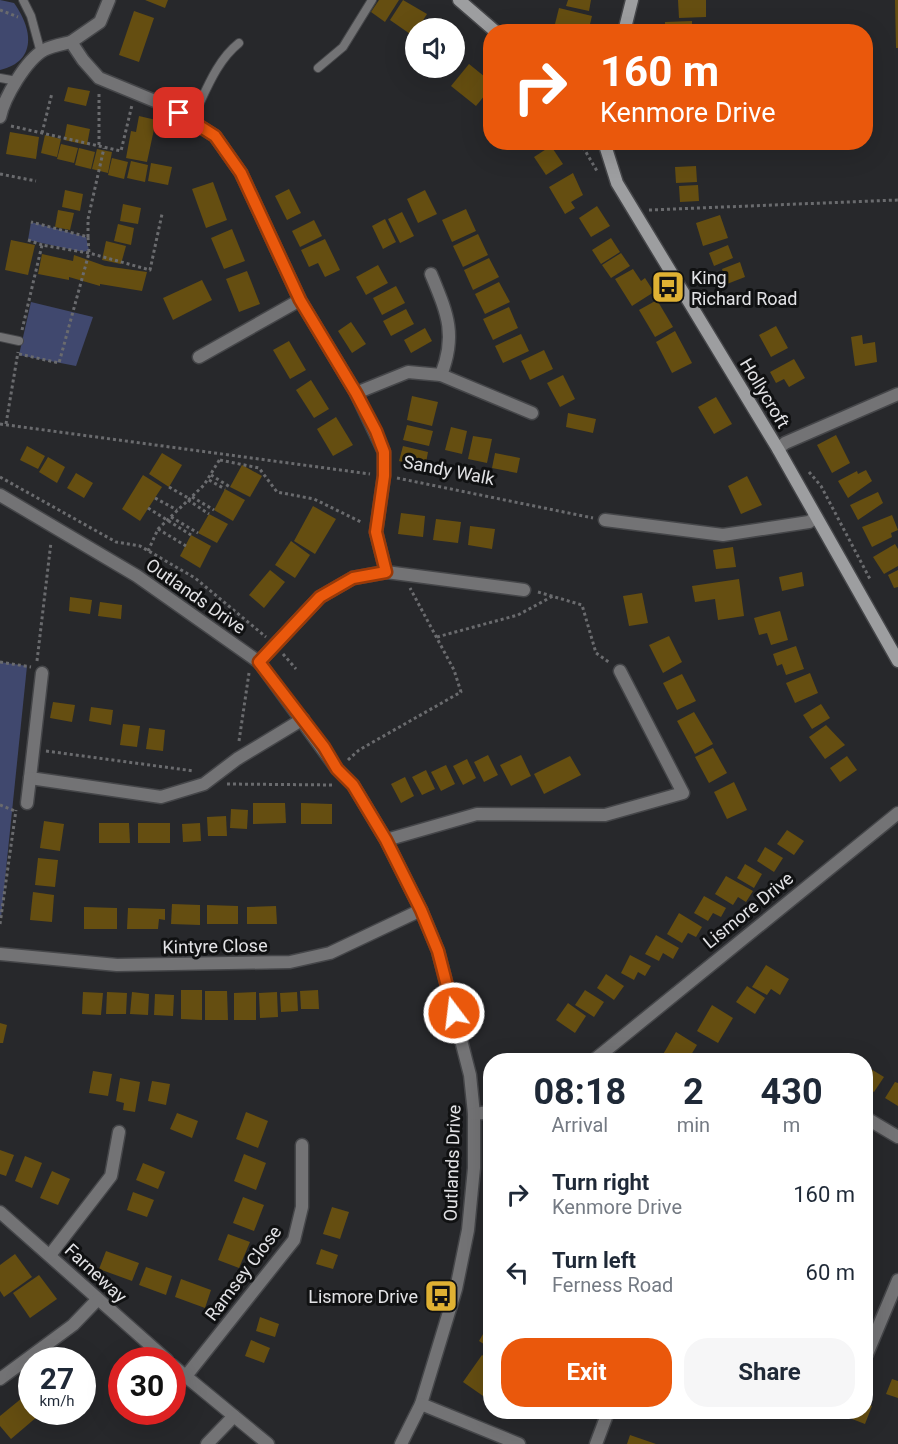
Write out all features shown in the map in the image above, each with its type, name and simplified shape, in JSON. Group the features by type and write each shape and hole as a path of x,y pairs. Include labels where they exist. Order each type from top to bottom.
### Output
{"street":[{"path":"0,117 2,106 17,81 41,53 71,42 100,22 109,0"},
{"path":"459,0 487,24"},
{"path":"626,24 632,0"},
{"path":"71,42 99,78 167,106 215,136 241,173 300,300 356,393 384,452 384,476 376,527 379,550 386,572"},
{"name":"Hollycroft","path":"606,150 616,183 778,449 898,661"},
{"path":"431,274 446,310 450,351 441,375"},
{"path":"199,357 300,300"},
{"path":"356,393 408,372 441,375 532,413"},
{"path":"778,449 898,394"},
{"name":"Outlands Drive","path":"0,495 137,576 255,660 303,719 337,769 353,785 386,840 421,910 438,951 470,1075 474,1114 474,1168 465,1245 443,1337 421,1404 401,1444"},
{"path":"605,520 723,536 809,522 816,517"},
{"path":"255,660 276,645 320,597 353,578 386,572 524,590"},
{"path":"27,803 39,671"},
{"path":"386,840 477,814 605,815 683,793 620,671"},
{"path":"30,778 161,797 204,784 237,759 303,719"},
{"name":"Lismore Drive","path":"603,1053 898,813"},
{"name":"Kintyre Close","path":"0,954 117,965 290,962 330,953 421,910"},
{"path":"474,1114 483,1113"},
{"path":"873,1122 898,1137"},
{"path":"50,1255 111,1176 119,1132"},
{"name":"Ramsey Close","path":"186,1376 294,1240 302,1207 302,1145"},
{"name":"Farneway","path":"0,1212 152,1347"},
{"path":"873,1329 898,1280"},
{"path":"0,1379 73,1325 97,1300"},
{"path":"186,1376 268,1444"},
{"path":"421,1404 519,1444"},
{"path":"207,1444 234,1416"},
{"path":"596,1444 605,1419"}],"lane":[{"path":"22,0 31,16 41,53"},
{"path":"318,68 343,47 372,0"},
{"path":"191,121 218,68 229,52 239,43"},
{"path":"0,78 17,81"},
{"path":"0,337 19,341"}],"path":[{"path":"99,78 99,145"},
{"path":"42,133 52,93"},
{"path":"10,126 122,152 135,93"},
{"path":"17,354 58,363 89,253 88,219 104,147"},
{"path":"0,174 36,181"},
{"path":"637,215 646,210 898,200"},
{"path":"28,240 42,245 89,253 150,270 162,214"},
{"path":"31,222 88,237"},
{"path":"6,424 19,341 42,245"},
{"name":"Sandy Walk","path":"0,424 384,476 605,520"},
{"path":"148,551 158,529 208,479 224,454"},
{"path":"220,460 259,468 277,492 314,499 345,516 376,527"},
{"path":"211,475 230,487"},
{"path":"0,477 116,542 148,551 195,578 276,645 296,669"},
{"path":"208,479 225,489"},
{"path":"169,487 214,510"},
{"path":"155,498 177,511"},
{"path":"190,499 209,514"},
{"path":"148,508 198,533"},
{"path":"169,519 191,536"},
{"path":"158,529 186,546"},
{"path":"337,769 359,750 461,692 454,670 403,576"},
{"path":"524,590 554,595 582,605 596,653 620,671"},
{"path":"437,638 518,615 554,595"},
{"path":"237,759 255,660"},
{"path":"0,662 39,671"},
{"path":"33,749 217,774"},
{"path":"204,784 353,785"},
{"path":"0,804 15,811"}],"shaded area":[{"path":"0,0 14,3 25,23 28,42 21,59 12,66 0,70"},
{"path":"31,222 86,237 89,250 83,252 28,240"},
{"path":"31,302 93,317 76,366 19,355"},
{"path":"0,662 27,666 1,918 0,918"}],"building":[{"path":"145,0 168,0 165,8"},
{"path":"379,0 399,0 385,22 371,12"},
{"path":"403,0 427,14 424,18 405,18 405,30 390,20"},
{"path":"568,0 591,0 589,11 566,6"},
{"path":"678,0 706,0 706,17 679,18"},
{"path":"895,0 898,0 898,48 896,48"},
{"path":"559,8 592,16 590,24 555,24"},
{"path":"134,11 154,18 139,62 119,55"},
{"path":"692,21 692,24 665,24 665,22"},
{"path":"469,64 483,75 483,98 476,106 451,86 458,78 465,78 465,69"},
{"path":"68,87 90,91 86,106 64,101"},
{"path":"139,116 156,120 147,162 126,158 131,131 136,132"},
{"path":"67,124 90,129 87,145 64,140"},
{"path":"10,132 39,137 36,159 6,154"},
{"path":"45,135 61,139 57,157 41,153"},
{"path":"61,144 78,148 74,163 57,159"},
{"path":"79,148 95,152 91,169 75,165"},
{"path":"97,149 112,152 108,173 92,169"},
{"path":"545,150 554,150 563,164 546,175 534,157"},
{"path":"112,158 128,162 124,179 108,175"},
{"path":"131,161 148,165 145,182 127,178"},
{"path":"151,163 172,167 168,185 148,181"},
{"path":"696,166 697,182 676,183 675,167"},
{"path":"573,173 583,195 571,202 575,208 565,214 549,187"},
{"path":"213,182 227,220 206,228 192,189"},
{"path":"698,185 699,201 680,202 679,186"},
{"path":"289,189 301,213 287,220 275,196"},
{"path":"65,190 83,194 80,211 62,207"},
{"path":"425,190 437,214 418,223 407,199"},
{"path":"123,204 141,208 138,224 120,221"},
{"path":"597,206 610,226 591,237 579,218"},
{"path":"466,209 476,231 452,242 442,220"},
{"path":"58,210 74,213 70,230 55,227"},
{"path":"402,212 414,236 400,243 388,219"},
{"path":"720,215 728,238 703,246 696,223"},
{"path":"385,219 396,242 383,249 372,226"},
{"path":"314,220 322,236 300,247 292,231"},
{"path":"118,224 134,228 131,245 114,241"},
{"path":"232,229 245,261 224,269 211,238"},
{"path":"478,234 488,255 463,267 453,246"},
{"path":"611,238 620,252 601,264 592,250"},
{"path":"325,239 340,270 325,277 318,263 309,267 301,250"},
{"path":"11,240 35,245 28,275 5,270"},
{"path":"106,241 126,246 121,264 102,260"},
{"path":"728,245 733,258 714,266 709,253"},
{"path":"621,253 630,266 611,278 602,265"},
{"path":"42,254 73,261 74,255 105,266 147,272 142,291 100,284 100,286 69,277 69,280 38,274"},
{"path":"489,258 499,277 473,290 464,270"},
{"path":"740,262 745,277 727,284 722,269"},
{"path":"378,265 388,283 366,295 356,277"},
{"path":"633,269 641,281 645,278 654,292 632,306 615,279"},
{"path":"247,271 260,304 239,312 226,279"},
{"path":"202,280 212,300 173,320 163,298"},
{"path":"499,282 510,302 485,314 475,294"},
{"path":"396,286 405,303 382,315 373,298"},
{"path":"657,300 673,327 655,337 639,310"},
{"path":"509,307 518,328 493,340 483,319"},
{"path":"406,309 414,324 391,336 383,321"},
{"path":"351,322 366,344 352,353 338,331"},
{"path":"776,326 788,348 771,357 759,335"},
{"path":"425,328 432,341 411,353 404,340"},
{"path":"675,331 692,363 672,373 656,342"},
{"path":"521,334 529,351 503,363 495,346"},
{"path":"862,335 863,344 875,342 877,362 855,366 851,337"},
{"path":"289,341 306,370 290,379 273,350"},
{"path":"544,350 553,369 530,380 521,361"},
{"path":"794,359 805,378 789,387 784,379 776,383 770,372"},
{"path":"563,375 575,399 560,407 547,383"},
{"path":"311,380 329,409 314,418 296,390"},
{"path":"412,396 438,402 432,426 407,420"},
{"path":"716,397 732,424 714,434 698,407"},
{"path":"568,413 596,419 593,433 566,427"},
{"path":"336,417 353,445 333,456 317,429"},
{"path":"407,425 433,431 429,446 403,440"},
{"path":"451,427 467,431 462,454 445,450"},
{"path":"836,435 850,463 832,473 817,445"},
{"path":"473,436 492,439 487,463 468,459"},
{"path":"27,446 45,456 38,469 20,460"},
{"path":"403,446 428,452 425,468 399,461"},
{"path":"162,453 182,465 169,487 149,474"},
{"path":"495,453 520,458 517,473 492,468"},
{"path":"48,457 65,467 57,483 39,472"},
{"path":"242,465 262,476 250,497 230,487"},
{"path":"866,470 872,481 848,498 838,481 857,471 858,474"},
{"path":"76,473 93,483 84,498 67,488"},
{"path":"143,475 162,487 140,521 122,509"},
{"path":"747,476 762,505 741,514 728,486"},
{"path":"225,489 245,500 233,521 214,510"},
{"path":"878,492 883,503 858,520 850,505"},
{"path":"313,506 336,519 315,554 294,541"},
{"path":"401,513 425,516 423,537 398,534"},
{"path":"209,514 228,524 217,543 198,533"},
{"path":"892,515 898,530 891,533 892,537 872,547 862,527"},
{"path":"436,519 461,522 458,543 433,540"},
{"path":"470,526 495,529 492,549 468,545"},
{"path":"191,535 211,546 200,568 180,556"},
{"path":"291,541 310,555 295,578 275,565"},
{"path":"895,544 898,549 898,566 884,574 873,557"},
{"path":"733,547 736,567 716,569 713,550"},
{"path":"270,570 285,582 264,608 249,595"},
{"path":"898,570 898,587 894,588 888,575"},
{"path":"802,572 804,586 782,591 779,577"},
{"path":"739,579 744,616 718,620 715,599 695,602 692,586"},
{"path":"642,593 648,623 629,626 623,596"},
{"path":"70,597 92,600 90,614 69,611"},
{"path":"100,602 122,605 121,619 98,616"},
{"path":"780,611 788,640 771,645 767,633 759,635 754,618"},
{"path":"669,636 682,662 663,673 649,645"},
{"path":"796,646 804,669 786,675 782,664 777,666 773,654"},
{"path":"810,673 818,693 795,703 786,683"},
{"path":"682,674 696,701 677,710 663,683"},
{"path":"53,702 75,705 72,722 50,718"},
{"path":"821,704 830,718 812,729 803,715"},
{"path":"91,707 113,710 111,725 89,721"},
{"path":"694,712 713,744 695,754 677,721"},
{"path":"123,724 140,726 137,747 120,745"},
{"path":"826,725 845,745 825,759 809,737"},
{"path":"149,728 165,730 163,751 146,749"},
{"path":"713,748 727,773 709,783 695,757"},
{"path":"488,755 498,775 484,782 474,762"},
{"path":"521,755 531,776 511,786 500,765"},
{"path":"570,756 581,775 544,794 534,774"},
{"path":"847,756 857,770 840,782 830,768"},
{"path":"467,759 476,778 463,785 453,766"},
{"path":"446,765 455,784 441,791 431,772"},
{"path":"426,770 435,789 422,795 412,777"},
{"path":"405,777 414,796 401,803 391,784"},
{"path":"734,782 747,810 727,819 714,792"},
{"path":"253,803 285,803 286,823 253,824"},
{"path":"301,803 332,804 332,824 301,824"},
{"path":"231,809 248,810 247,829 230,828"},
{"path":"226,816 227,836 208,836 207,817"},
{"path":"44,821 64,824 60,851 40,848"},
{"path":"99,823 129,823 130,843 99,843"},
{"path":"138,823 170,823 170,843 138,843"},
{"path":"200,823 201,841 183,842 182,824"},
{"path":"787,830 804,841 794,855 777,844"},
{"path":"765,847 783,858 774,872 757,861"},
{"path":"38,858 58,860 55,887 35,885"},
{"path":"745,864 762,874 754,888 737,878"},
{"path":"726,876 753,891 746,902 738,897 733,905 715,894"},
{"path":"33,892 54,895 52,922 30,920"},
{"path":"704,896 726,908 721,917 713,913 708,921 694,913"},
{"path":"172,904 200,905 200,925 171,924"},
{"path":"207,905 238,906 238,924 207,924"},
{"path":"276,906 277,924 247,924 247,907"},
{"path":"84,907 117,908 117,929 84,929"},
{"path":"128,908 165,909 165,920 159,919 158,929 127,929"},
{"path":"679,913 702,927 696,937 688,933 682,943 667,934"},
{"path":"656,935 679,948 673,959 663,953 659,961 645,954"},
{"path":"630,955 651,966 645,976 638,972 634,980 621,973"},
{"path":"766,965 789,979 780,995 771,989 767,995 752,987"},
{"path":"606,974 624,986 614,1000 597,988"},
{"path":"747,986 765,998 755,1014 736,1002"},
{"path":"181,990 202,990 202,1020 181,1019"},
{"path":"318,990 319,1009 301,1009 300,991"},
{"path":"585,990 604,1002 594,1017 575,1005"},
{"path":"205,991 227,991 228,1020 205,1020"},
{"path":"83,992 103,993 101,1015 82,1014"},
{"path":"107,992 127,993 126,1014 106,1014"},
{"path":"132,992 149,994 148,1015 130,1014"},
{"path":"256,992 256,1020 234,1020 234,993"},
{"path":"277,992 278,1017 260,1018 259,993"},
{"path":"297,992 298,1011 281,1012 280,993"},
{"path":"155,994 174,995 173,1016 154,1015"},
{"path":"568,1003 586,1016 575,1033 556,1020"},
{"path":"712,1005 733,1018 718,1043 697,1031"},
{"path":"0,1023 7,1025 3,1043 0,1043"},
{"path":"676,1032 697,1045 692,1053 664,1053"},
{"path":"873,1070 884,1077 873,1091"},
{"path":"93,1071 112,1074 108,1096 89,1093"},
{"path":"120,1078 140,1082 135,1112 123,1110 124,1103 116,1101"},
{"path":"152,1081 170,1084 166,1105 148,1101"},
{"path":"895,1082 898,1083 898,1106 885,1098"},
{"path":"246,1112 268,1121 258,1148 236,1139"},
{"path":"177,1113 198,1121 192,1138 170,1129"},
{"path":"0,1150 14,1155 6,1176 0,1174"},
{"path":"244,1154 266,1163 256,1190 234,1181"},
{"path":"25,1156 42,1163 32,1188 15,1181"},
{"path":"143,1163 165,1172 158,1189 136,1180"},
{"path":"52,1171 70,1179 58,1205 40,1198"},
{"path":"133,1192 154,1200 147,1217 127,1210"},
{"path":"243,1197 264,1205 254,1231 233,1223"},
{"path":"332,1207 349,1212 340,1239 323,1234"},
{"path":"228,1234 250,1242 239,1268 218,1260"},
{"path":"321,1249 338,1255 333,1269 316,1264"},
{"path":"106,1251 139,1263 132,1281 99,1269"},
{"path":"15,1254 32,1277 4,1297 0,1291 0,1265"},
{"path":"146,1267 172,1276 166,1295 139,1285"},
{"path":"39,1275 57,1299 30,1318 13,1293"},
{"path":"181,1279 211,1290 205,1308 175,1297"},
{"path":"260,1317 279,1324 275,1337 256,1331"},
{"path":"251,1340 270,1348 264,1363 245,1356"},
{"path":"482,1355 483,1356 483,1396 463,1382"},
{"path":"892,1379 898,1381 898,1398 886,1394"},
{"path":"18,1401 18,1425 27,1425 11,1439 0,1426 0,1416"},
{"path":"852,1419 867,1419 865,1424"},
{"path":"630,1435 656,1444 627,1444"}],"place":[{"name":"King Richard Road","path":"668,287"},
{"name":"Lismore Drive","path":"441,1296"}],"route":[{"path":"179,113 215,136 241,173 259,207 300,300 356,393 384,452 384,476 377,512 376,532 386,572 353,578 320,597 259,662 324,747 337,769 353,785 386,840 421,910 438,951 454,1013"}]}
